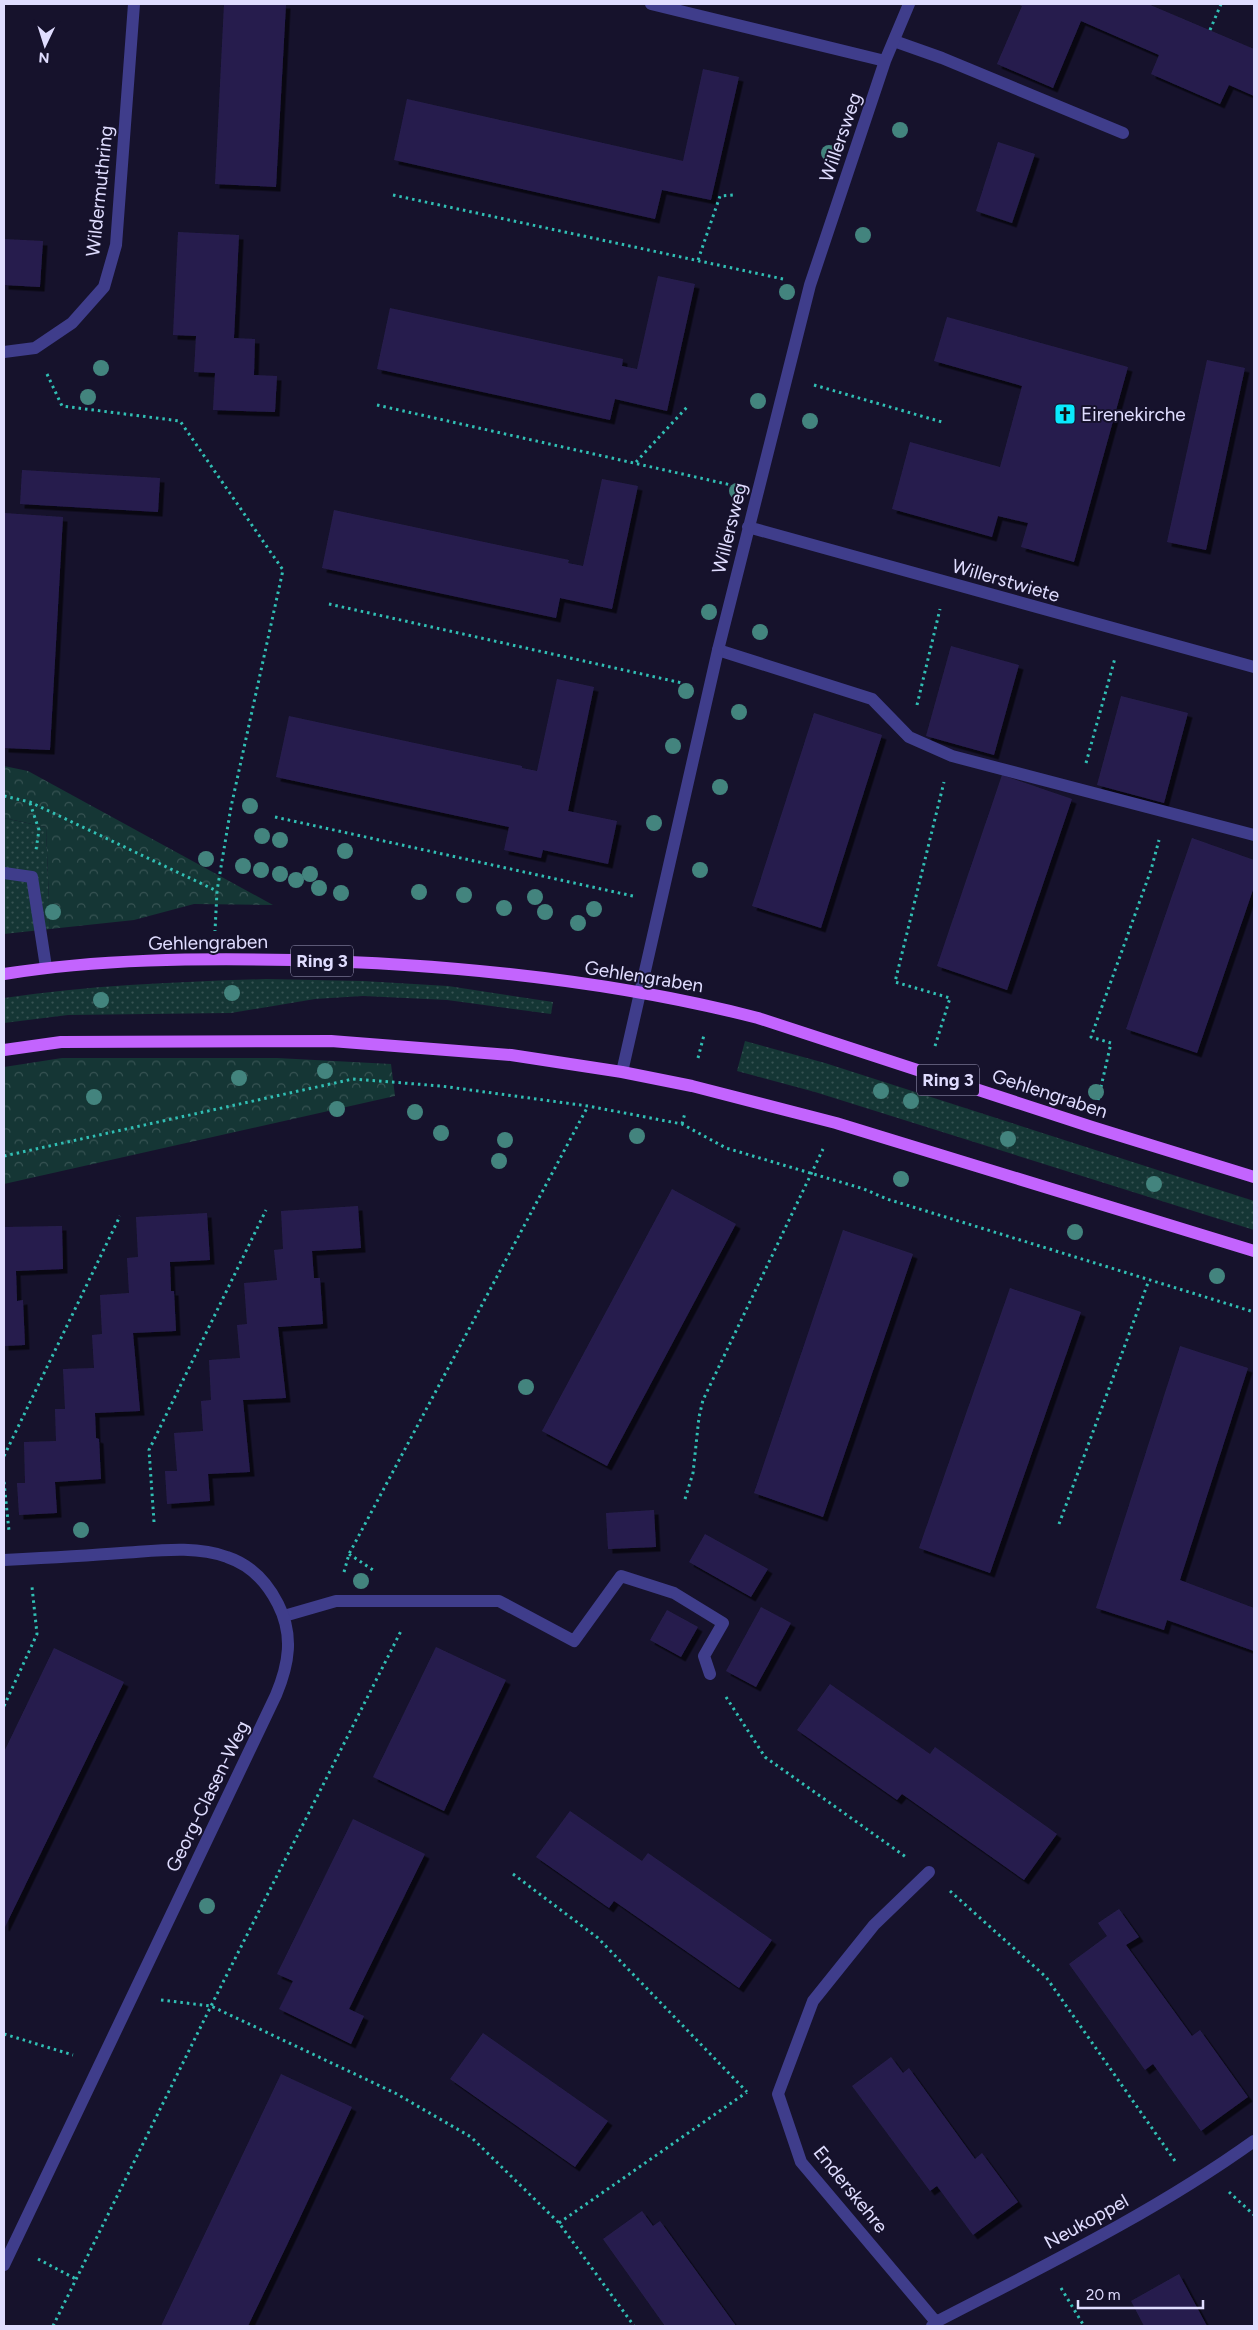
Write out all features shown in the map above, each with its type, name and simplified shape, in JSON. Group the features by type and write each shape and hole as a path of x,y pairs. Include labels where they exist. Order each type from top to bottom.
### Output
{"main road":[{"name":"Gehlengraben","path":"4,974 46,967 214,958 364,962 449,967 638,992 711,1006 758,1018 1092,1127 1254,1177"},
{"path":"4,1050 62,1042 331,1041 511,1055 622,1072 692,1086 836,1123 1254,1251"}],"street":[{"name":"Wildermuthring","path":"4,352 35,348 72,324 104,287 116,245 134,4"},
{"path":"651,4 886,61"},
{"name":"Willersweg","path":"622,1072 638,992 718,650 810,285 886,61 910,4"},
{"path":"894,41 942,58 1123,133"},
{"name":"Willerstwiete","path":"748,527 1254,667"},
{"path":"718,650 872,699 909,737 952,756 1254,835"},
{"path":"4,873 32,877 46,967"},
{"name":"Georg-Clasen-Weg","path":"4,2266 284,1675 288,1659 289,1638 284,1616 272,1591 240,1562 213,1552 156,1551 8,1560"},
{"path":"284,1616 336,1601 418,1599 499,1601 574,1641 621,1576 674,1593 723,1623 704,1656 710,1674"},
{"path":"778,2094 813,2000 874,1925 929,1872"},
{"name":"Enderskehre","path":"778,2094 801,2162 934,2324"},
{"name":"Neukoppel","path":"934,2324 1191,2184 1254,2142"}],"path":[{"path":"1210,30 1221,4"},
{"path":"393,195 810,285"},
{"path":"698,260 720,196 734,195"},
{"path":"35,348 62,406 180,420 283,570 231,807 217,891 214,958"},
{"path":"787,378 942,422"},
{"path":"377,405 758,491"},
{"path":"636,463 688,406"},
{"path":"329,604 709,689"},
{"path":"920,696 939,614"},
{"path":"1090,749 1113,663"},
{"path":"926,1073 950,998 895,982 941,792"},
{"path":"4,796 30,802 217,891"},
{"path":"30,802 39,830 32,877"},
{"path":"275,817 660,902"},
{"path":"1092,1127 1111,1043 1092,1037 1151,870"},
{"path":"697,1064 705,1029"},
{"path":"4,1156 353,1080 441,1086 588,1106 682,1124 726,1148 812,1172 864,1189 887,1199 1254,1312"},
{"path":"336,1601 349,1554 588,1106"},
{"path":"685,1499 694,1466 699,1417 703,1400 836,1123"},
{"path":"156,1551 149,1450 266,1210"},
{"path":"4,1456 120,1216"},
{"path":"1060,1524 1149,1280"},
{"path":"4,1482 8,1560"},
{"path":"53,2326 211,2006 418,1599 349,1554"},
{"path":"4,1706 37,1634 29,1559"},
{"path":"710,1674 765,1757 889,1846 929,1872 1046,1977 1191,2184"},
{"path":"513,1874 598,1938 747,2092"},
{"path":"132,1997 211,2006 395,2093 471,2137 559,2223 634,2326"},
{"path":"4,2034 99,2064"},
{"path":"559,2223 747,2092 778,2094"},
{"path":"1208,2174 1254,2215"},
{"path":"13,2246 76,2279"},
{"path":"1047,2264 1084,2326"}],"green space":[{"path":"4,766 28,771 273,905 194,904 134,920 50,929 46,827 4,818"},
{"path":"4,818 46,827 50,929 4,934"},
{"path":"266,979 363,981 448,986 553,1002 551,1014 447,1000 363,996 315,999 231,1013 68,1015 4,1023 4,998 102,987"},
{"path":"745,1041 825,1063 1254,1201 1254,1230 815,1092 737,1071"},
{"path":"62,1058 277,1058 391,1064 395,1096 4,1184 4,1067"}],"building":[{"path":"224,4 286,4 276,187 215,184"},
{"path":"1017,4 1148,4 1254,49 1254,96 1229,85 1220,104 1151,74 1159,55 1081,21 1053,88 997,64 1022,6"},
{"path":"703,69 739,77 711,200 662,190 655,219 394,160 407,99 683,161"},
{"path":"998,142 1035,154 1012,223 976,211"},
{"path":"178,232 239,235 234,338 255,339 254,375 277,376 275,412 213,410 215,373 194,372 196,336 173,335"},
{"path":"4,239 43,241 40,287 4,285"},
{"path":"658,276 695,284 667,411 615,399 610,420 377,369 390,308 623,359 622,366 637,369"},
{"name":"Eirenekirche","path":"947,317 1128,367 1074,562 1021,547 1028,523 998,516 992,537 892,509 910,442 1000,467 1022,386 934,361"},
{"path":"1207,360 1245,368 1206,550 1167,542"},
{"path":"22,470 160,478 158,512 20,504"},
{"path":"602,479 638,486 612,609 560,598 556,618 322,568 334,510 569,560 568,563 583,566"},
{"path":"4,513 63,517 50,750 4,748"},
{"path":"951,646 1019,665 994,755 926,736"},
{"path":"557,679 594,687 568,811 617,821 608,864 543,850 541,858 504,850 509,827 276,777 289,716 522,766 522,768 537,771"},
{"path":"1121,696 1188,713 1164,803 1097,785"},
{"path":"814,713 882,735 821,928 752,906"},
{"path":"1002,775 1072,799 1007,990 937,966"},
{"path":"1192,838 1254,860 1254,887 1197,1053 1126,1029"},
{"path":"672,1189 736,1224 607,1466 542,1431"},
{"path":"358,1206 361,1248 312,1251 314,1278 320,1278 323,1324 278,1327 286,1398 243,1400 250,1472 208,1474 210,1501 167,1504 165,1471 177,1471 174,1433 203,1431 201,1401 211,1400 209,1360 240,1358 237,1325 247,1324 244,1283 277,1280 274,1250 283,1249 281,1211"},
{"path":"207,1213 210,1260 170,1262 171,1291 174,1291 176,1331 133,1333 140,1411 95,1413 96,1438 99,1439 101,1479 55,1482 57,1513 19,1515 17,1483 25,1483 24,1442 56,1441 55,1409 65,1409 63,1369 94,1368 92,1335 102,1334 100,1295 129,1293 127,1258 138,1257 136,1217"},
{"path":"62,1226 63,1269 16,1271 17,1301 23,1300 25,1345 4,1346 4,1227"},
{"path":"843,1230 913,1254 823,1517 754,1493"},
{"path":"1010,1288 1081,1312 990,1573 919,1548"},
{"path":"1180,1346 1248,1368 1180,1580 1254,1608 1254,1651 1167,1620 1164,1630 1096,1608"},
{"path":"654,1510 656,1547 608,1549 606,1513"},
{"path":"705,1534 768,1569 751,1597 689,1562"},
{"path":"761,1607 791,1623 756,1687 726,1671"},
{"path":"667,1610 698,1627 681,1657 650,1640"},
{"path":"436,1647 506,1680 444,1811 373,1777"},
{"path":"54,1648 124,1682 5,1927 4,1752"},
{"path":"830,1684 930,1754 935,1747 1057,1834 1024,1880 902,1794 897,1800 797,1730"},
{"path":"570,1811 642,1861 648,1853 772,1940 739,1988 614,1901 609,1908 536,1857"},
{"path":"353,1819 425,1854 349,2009 364,2016 351,2044 279,2009 293,1981 277,1974"},
{"path":"1119,1909 1139,1937 1126,1945 1192,2036 1200,2030 1248,2097 1201,2131 1153,2064 1145,2070 1069,1964 1107,1936 1098,1923"},
{"path":"483,2033 608,2121 575,2167 450,2079"},
{"path":"891,2057 903,2073 909,2068 975,2159 982,2153 1018,2202 973,2235 937,2186 930,2191 852,2086"},
{"path":"281,2074 352,2107 298,2222 248,2326 161,2326"},
{"path":"642,2211 653,2226 660,2221 736,2326 665,2326 603,2239"},
{"path":"1179,2274 1207,2326 1144,2326 1131,2301"}],"place":[{"name":"Eirenekirche","path":"1065,414"}]}
